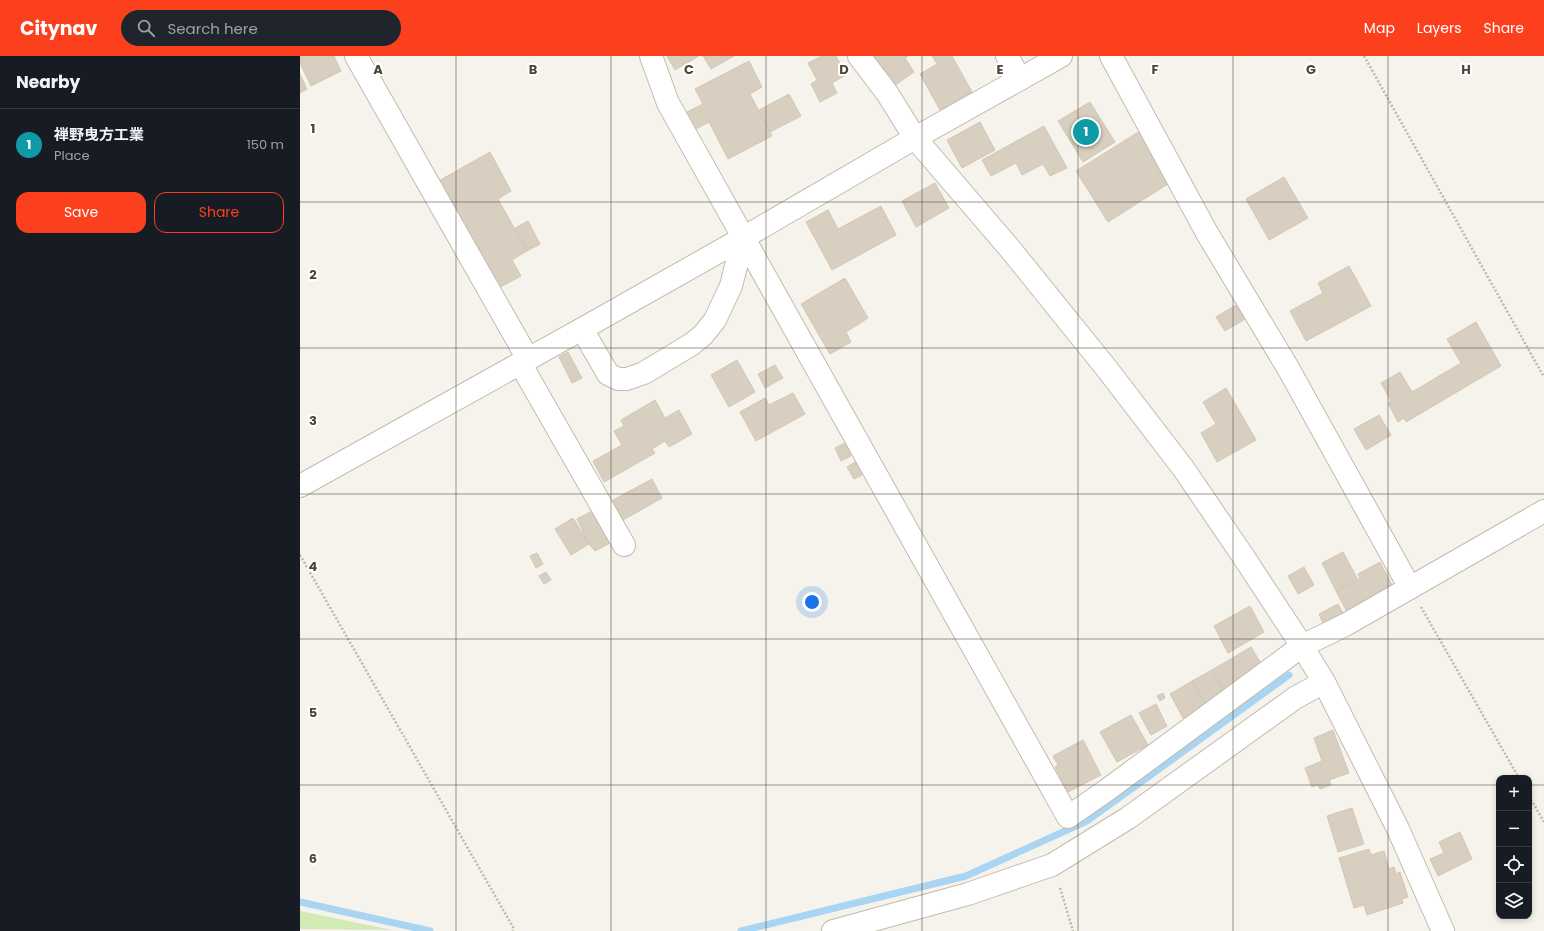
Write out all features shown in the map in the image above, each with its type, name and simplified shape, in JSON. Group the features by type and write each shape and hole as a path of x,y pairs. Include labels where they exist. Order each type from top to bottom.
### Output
{"street":[{"path":"356,56 624,545"},
{"path":"651,56 668,103 1068,817 1107,790 1302,646 1345,625 1544,511"},
{"path":"859,56 887,93 914,138 1011,250 1107,369 1183,468 1302,646 1324,682 1398,829 1443,931"},
{"path":"1007,56 1020,79"},
{"path":"300,486 582,329 743,238 914,138 1061,56"},
{"path":"1111,56 1207,233 1288,368 1410,588"},
{"path":"582,329 608,374 618,379 627,379 644,373 692,344 703,335 715,320 731,286 743,238"},
{"path":"833,931 968,894 1052,865 1128,818 1295,698 1324,682"}],"path":[{"path":"1364,56 1544,377"},
{"path":"300,555 513,927 513,931"},
{"path":"1410,588 1517,775"},
{"path":"1532,801 1544,822"},
{"path":"1052,865 1073,931"}],"green space":[{"path":"300,911 393,930 300,929"}],"building":[{"path":"300,56 334,56 341,71 311,86 300,63"},
{"path":"667,56 699,56 675,70"},
{"path":"703,56 734,56 711,69"},
{"path":"822,56 836,56 846,75 832,83 837,93 820,102 811,84 817,80 808,63"},
{"path":"869,56 908,56 905,58 914,72 891,88"},
{"path":"932,56 952,56 972,92 940,110 920,74 937,64"},
{"path":"749,61 762,87 750,94 772,136 728,159 709,122 694,130 685,113 703,104 695,89"},
{"path":"300,74 307,89 300,93"},
{"path":"789,94 801,116 770,132 759,110"},
{"path":"1090,102 1115,142 1083,162 1058,121"},
{"path":"980,122 995,150 962,168 947,140"},
{"path":"1044,126 1067,168 1050,176 1043,164 1022,175 1016,163 991,176 982,160"},
{"path":"1140,131 1171,182 1108,222 1076,171"},
{"path":"490,152 511,191 498,199 527,251 512,260 521,276 495,290 435,183"},
{"path":"1284,177 1308,218 1269,240 1246,199"},
{"path":"935,183 949,208 916,227 902,201"},
{"path":"881,206 896,235 832,270 806,222 828,210 838,229"},
{"path":"528,221 540,244 527,251 515,228"},
{"path":"1349,266 1371,306 1306,341 1290,311 1323,293 1318,283"},
{"path":"845,278 868,318 846,332 851,342 830,354 801,304"},
{"path":"1236,305 1245,319 1225,331 1216,317"},
{"path":"1476,322 1501,366 1406,422 1404,418 1398,422 1388,403 1391,401 1381,383 1400,372 1412,392 1461,363 1447,339"},
{"path":"568,352 582,378 572,383 559,357"},
{"path":"737,360 755,392 729,407 711,375"},
{"path":"775,365 783,378 765,388 758,374"},
{"path":"1226,388 1256,440 1217,462 1201,433 1216,424 1203,402"},
{"path":"793,393 805,414 756,441 740,412 765,398 769,405"},
{"path":"655,400 665,418 679,410 692,434 669,447 665,441 652,449 655,453 604,482 593,461 622,445 614,431 624,426 621,420"},
{"path":"1379,415 1391,435 1366,450 1354,429"},
{"path":"845,443 851,456 841,461 835,448"},
{"path":"855,462 862,475 854,479 847,467"},
{"path":"652,479 662,498 623,520 613,500"},
{"path":"594,510 612,542 595,551 589,544 577,519"},
{"path":"573,518 589,544 571,555 555,529"},
{"path":"1343,552 1358,580 1336,591 1322,563"},
{"path":"537,553 543,564 536,568 530,556"},
{"path":"1380,562 1393,587 1349,616 1336,591 1358,580 1360,578 1358,574"},
{"path":"1304,567 1314,585 1298,594 1288,576"},
{"path":"546,572 551,580 544,584 539,576"},
{"path":"1338,604 1343,613 1323,623 1319,614"},
{"path":"1250,606 1264,632 1228,653 1214,626"},
{"path":"1251,647 1265,670 1225,693 1212,670"},
{"path":"1212,670 1225,693 1206,705 1192,681"},
{"path":"1192,681 1206,705 1183,718 1170,694"},
{"path":"1163,693 1165,698 1160,701 1157,696"},
{"path":"1156,704 1167,726 1151,735 1139,713"},
{"path":"1131,715 1148,745 1117,762 1100,732"},
{"path":"1333,730 1349,773 1329,780 1331,785 1320,789 1318,785 1312,787 1305,768 1322,761 1314,738"},
{"path":"1083,740 1101,775 1068,792 1055,767 1058,765 1053,756"},
{"path":"1352,808 1364,844 1338,852 1327,816"},
{"path":"1460,832 1472,859 1438,876 1430,859 1444,853 1439,842"},
{"path":"1369,849 1371,855 1384,851 1389,869 1394,867 1396,874 1400,872 1408,897 1402,899 1403,903 1367,915 1364,905 1354,908 1339,858"}],"waterway":[{"path":"741,931 966,876 1087,821 1289,675"},
{"path":"300,902 430,931"}],"place":[{"name":"禅野曳方工業","path":"1086,132"}]}
